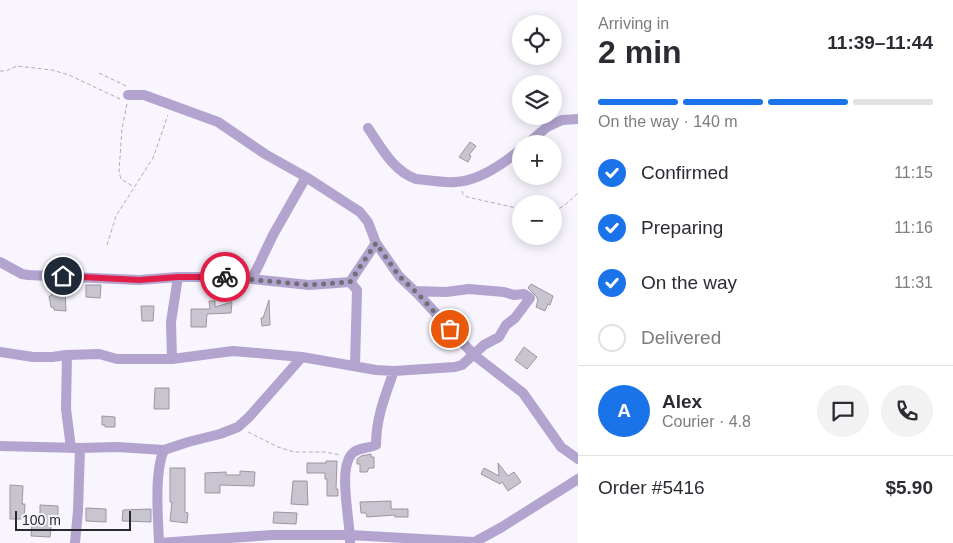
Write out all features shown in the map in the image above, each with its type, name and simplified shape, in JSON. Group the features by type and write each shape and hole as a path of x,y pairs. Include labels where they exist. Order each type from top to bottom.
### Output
{"street":[{"path":"125,97 142,94 220,124 265,154 306,177 366,218 376,243 399,276 416,291 474,355 518,387 561,447 578,459"},
{"path":"538,135 562,120 578,119"},
{"path":"368,128 388,159 410,177 451,182 465,181 486,173 512,156"},
{"path":"252,280 273,235 306,177"},
{"path":"350,282 376,243"},
{"path":"0,262 22,274 28,275 139,280 233,276 252,280 309,285 350,282"},
{"path":"172,359 171,322 178,277"},
{"path":"350,282 357,290 355,366"},
{"path":"0,352 52,358 67,355 99,354 117,359 172,359 233,351 302,357 376,370 394,371 459,366 484,345 499,337 506,325 530,298 524,294 514,296 504,292 469,289 446,292 416,291"},
{"path":"67,355 66,409 75,448 78,511 75,543"},
{"path":"0,446 117,447 164,450 220,434 238,426 249,417 302,357"},
{"path":"350,539 346,466 354,452 376,445 380,409 394,371"},
{"path":"164,450 161,456 159,472 159,543 257,536 473,543 578,479"}],"path":[{"path":"0,71 6,71 17,66 52,70 125,97"},
{"path":"99,73 127,87 119,172 121,179 134,187"},
{"path":"107,245 116,216 153,158 171,104"},
{"path":"465,181 462,192 467,197 512,207"},
{"path":"562,207 578,193"},
{"path":"238,426 278,447 294,452 325,452 350,457"}],"building":[{"path":"470,142 476,146 469,155 471,156 468,162 459,157"},
{"path":"531,284 553,296 550,305 548,304 545,311 536,307 538,300 528,288"},
{"path":"86,285 101,285 100,298 86,297"},
{"path":"53,289 63,289 63,292 65,292 66,311 54,310 51,307 49,296 51,296"},
{"path":"269,300 270,325 262,326 261,318 263,318"},
{"path":"209,301 215,301 215,307 232,302 231,313 207,314 206,327 191,327 191,309 210,309"},
{"path":"141,306 154,306 153,321 142,321"},
{"path":"524,347 537,357 527,369 515,360"},
{"path":"155,388 169,388 169,409 154,409"},
{"path":"102,416 115,417 115,427 105,427 105,425 102,425"},
{"path":"371,454 371,457 374,457 374,468 369,468 367,472 360,472 360,464 357,464 357,459"},
{"path":"326,461 337,461 336,489 338,489 338,496 327,496 325,473 307,473 307,463 326,463"},
{"path":"498,463 508,476 514,472 521,482 508,491 502,482 500,484 481,474 484,468 499,476"},
{"path":"170,468 185,468 185,512 188,513 187,523 170,521 172,502 170,502"},
{"path":"240,471 255,472 254,486 220,485 220,493 205,493 205,473 226,472 226,475 240,475"},
{"path":"293,481 307,481 308,505 291,504"},
{"path":"10,485 23,486 22,504 25,504 24,519 10,519"},
{"path":"391,501 391,509 408,509 408,517 395,517 395,515 367,517 366,513 361,513 360,502"},
{"path":"40,505 58,506 58,521 52,520 50,537 31,536 32,525 40,525"},
{"path":"86,508 106,509 106,522 86,521"},
{"path":"151,509 151,522 122,521 123,510"},
{"path":"274,512 297,513 296,524 273,523"}],"way so far":[{"path":"225,277 233,276 252,280 309,285 350,282 376,243 399,276 450,329"}],"route":[{"path":"63,276 139,280 178,277 225,277"}]}
